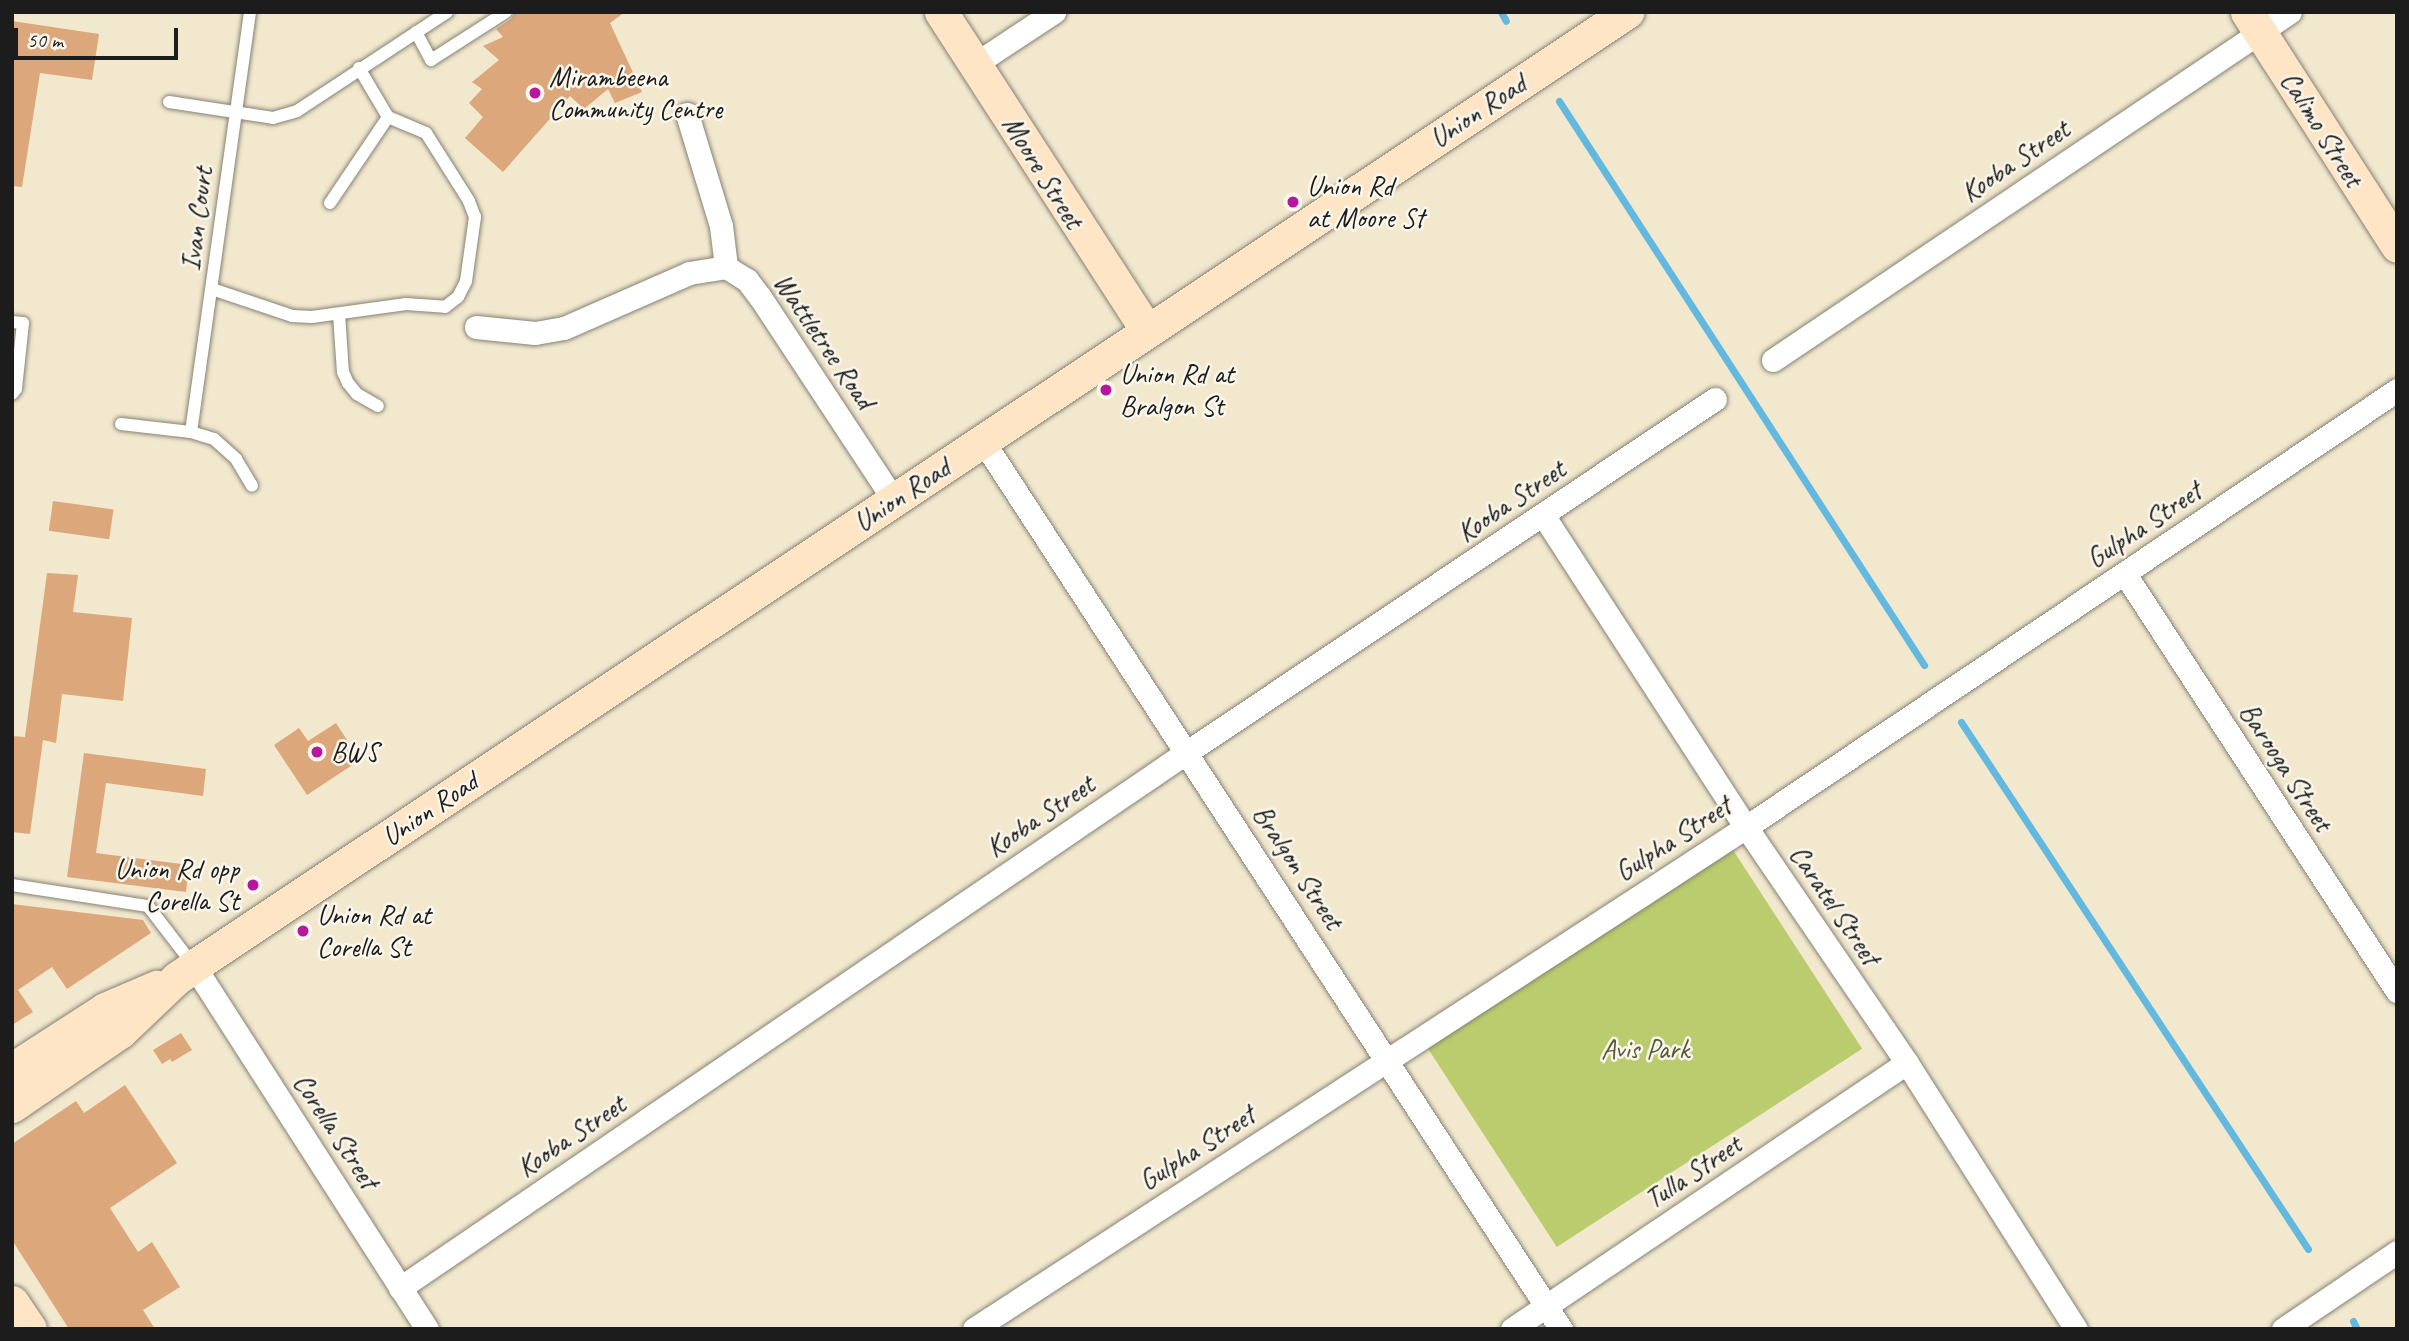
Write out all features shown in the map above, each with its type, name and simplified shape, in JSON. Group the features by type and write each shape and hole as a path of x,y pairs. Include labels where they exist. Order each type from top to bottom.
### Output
{"main road":[{"name":"Moore Street","path":"941,12 1147,330"},
{"name":"Union Road","path":"12,1106 120,1032 186,972 1627,12"},
{"name":"Calimo Street","path":"2254,22 2397,246"},
{"name":"Union Road","path":"12,1069 105,1009 186,972"},
{"path":"12,1302 30,1329"}],"street":[{"path":"975,64 1054,12"},
{"name":"Kooba Street","path":"1773,360 2254,22 2290,12"},
{"path":"476,327 535,332 564,328 689,274 726,267 720,226 687,114"},
{"name":"Wattletree Road","path":"726,267 747,280 760,297 894,500"},
{"name":"Gulpha Street","path":"974,1329 1746,827 2397,390"},
{"name":"Kooba Street","path":"401,1288 1187,752 1715,398"},
{"name":"Bralgon Street","path":"983,440 1388,1059 1561,1329"},
{"name":"Caratel Street","path":"1543,515 1746,827 1907,1063 2076,1329"},
{"name":"Barooga Street","path":"2125,575 2397,991"},
{"name":"Corella Street","path":"186,972 427,1329"},
{"name":"Tulla Street","path":"1512,1329 1907,1063"},
{"path":"2283,1329 2397,1252"}],"lane":[{"name":"Ivan Court","path":"191,432 250,12"},
{"path":"169,102 273,118 297,111 447,12"},
{"path":"415,32 431,60 506,12"},
{"path":"212,289 292,316 339,314 406,304 445,307 458,297 466,281 475,217 469,201 426,133 388,117 359,68"},
{"path":"330,203 388,117"},
{"path":"339,314 342,364 348,383 357,394 378,406"},
{"path":"12,394 16,389 18,322"},
{"path":"121,424 191,432 214,439 236,459 252,486"},
{"path":"12,885 148,906 186,972"}],"green space":[{"name":"Avis Park","path":"1733,850 1862,1049 1557,1247 1428,1048"}],"building":[{"name":"Mirambeena Community Centre","path":"515,12 625,12 610,23 642,92 615,103 608,89 584,109 570,96 503,172 465,138 483,117 469,103 482,89 472,82 499,60 483,46 503,37 496,29 511,19"},
{"path":"12,21 99,34 92,80 40,73 22,187 12,186"},
{"path":"53,501 113,509 109,539 49,531"},
{"path":"47,573 78,575 73,612 132,618 123,701 62,694 56,743 43,740 30,834 12,832 12,736 25,737"},
{"name":"BWS","path":"336,723 360,760 307,795 274,745 299,728 308,741"},
{"path":"84,753 206,769 203,796 106,783 96,853 189,865 186,892 67,877"},
{"path":"12,904 143,920 151,933 67,989 52,967 18,990 33,1012 12,1025"},
{"path":"181,1033 192,1050 172,1062 170,1059 162,1064 153,1050"},
{"path":"125,1085 177,1163 110,1208 138,1252 152,1242 180,1287 143,1310 155,1329 69,1329 12,1240 12,1144 76,1101 84,1113"}],"waterway":[{"path":"1501,12 1506,21"},
{"path":"1559,101 1924,665"},
{"path":"1961,722 2308,1249"},
{"path":"2353,1321 2357,1329"}],"place":[{"name":"Mirambeena Community Centre","path":"535,93"},
{"name":"Union Rd at Moore St","path":"1293,202"},
{"name":"Union Rd at Bralgon St","path":"1106,390"},
{"name":"BWS","path":"317,752"},
{"name":"Union Rd opp Corella St","path":"253,885"},
{"name":"Union Rd at Corella St","path":"303,931"}]}
